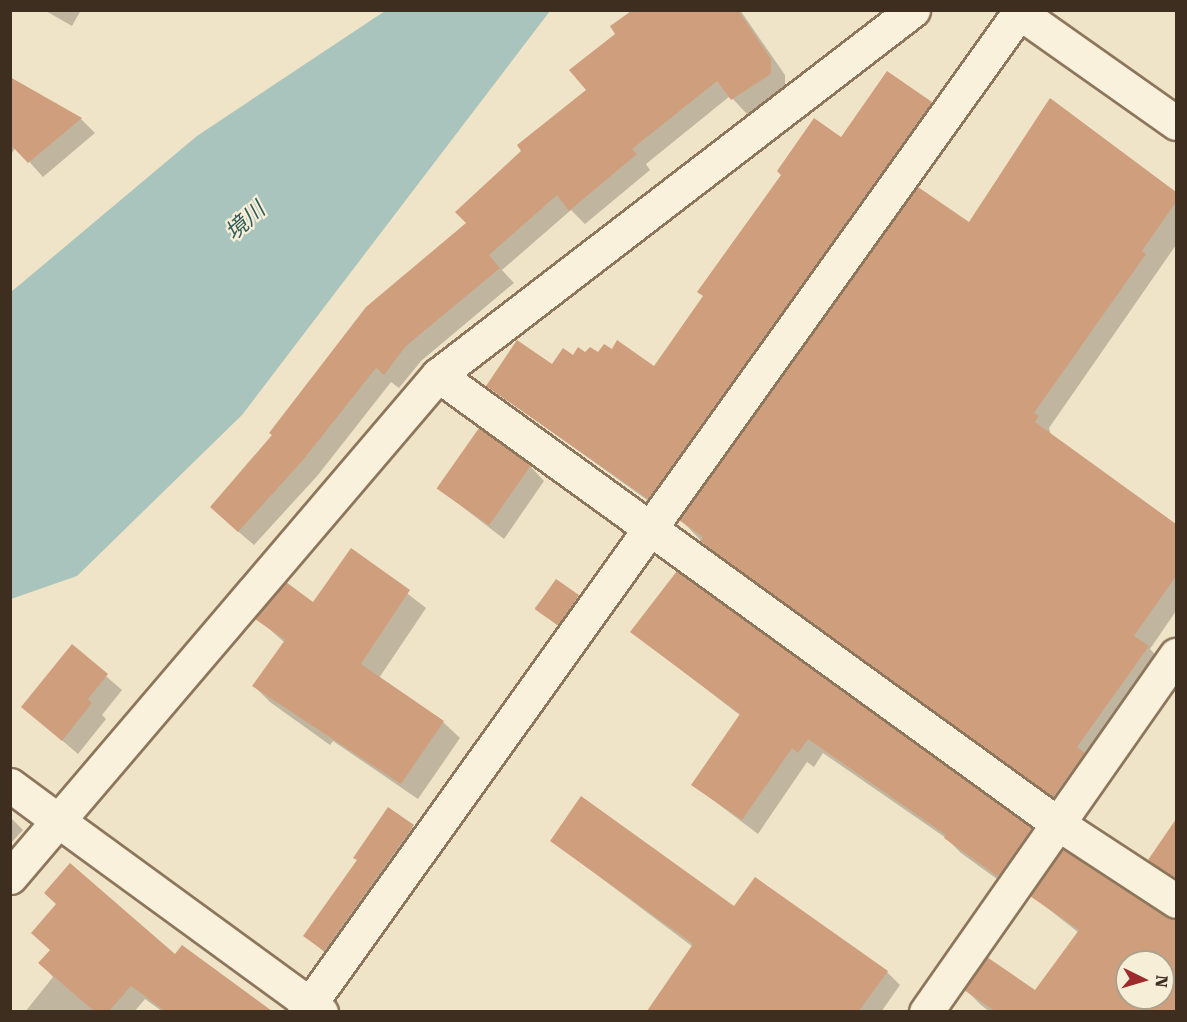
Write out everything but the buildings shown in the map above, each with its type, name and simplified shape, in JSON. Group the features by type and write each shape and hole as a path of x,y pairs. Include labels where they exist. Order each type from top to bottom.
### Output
{"street":[{"path":"10,878 438,375 913,10"},
{"path":"10,785 312,1009 1017,12 1176,123"},
{"path":"438,375 652,526 1057,823 1176,901"},
{"path":"926,1011 1176,655"}],"water":[{"name":"境川","path":"385,11 550,11 242,415 77,576 11,599 11,292 197,136"}]}
